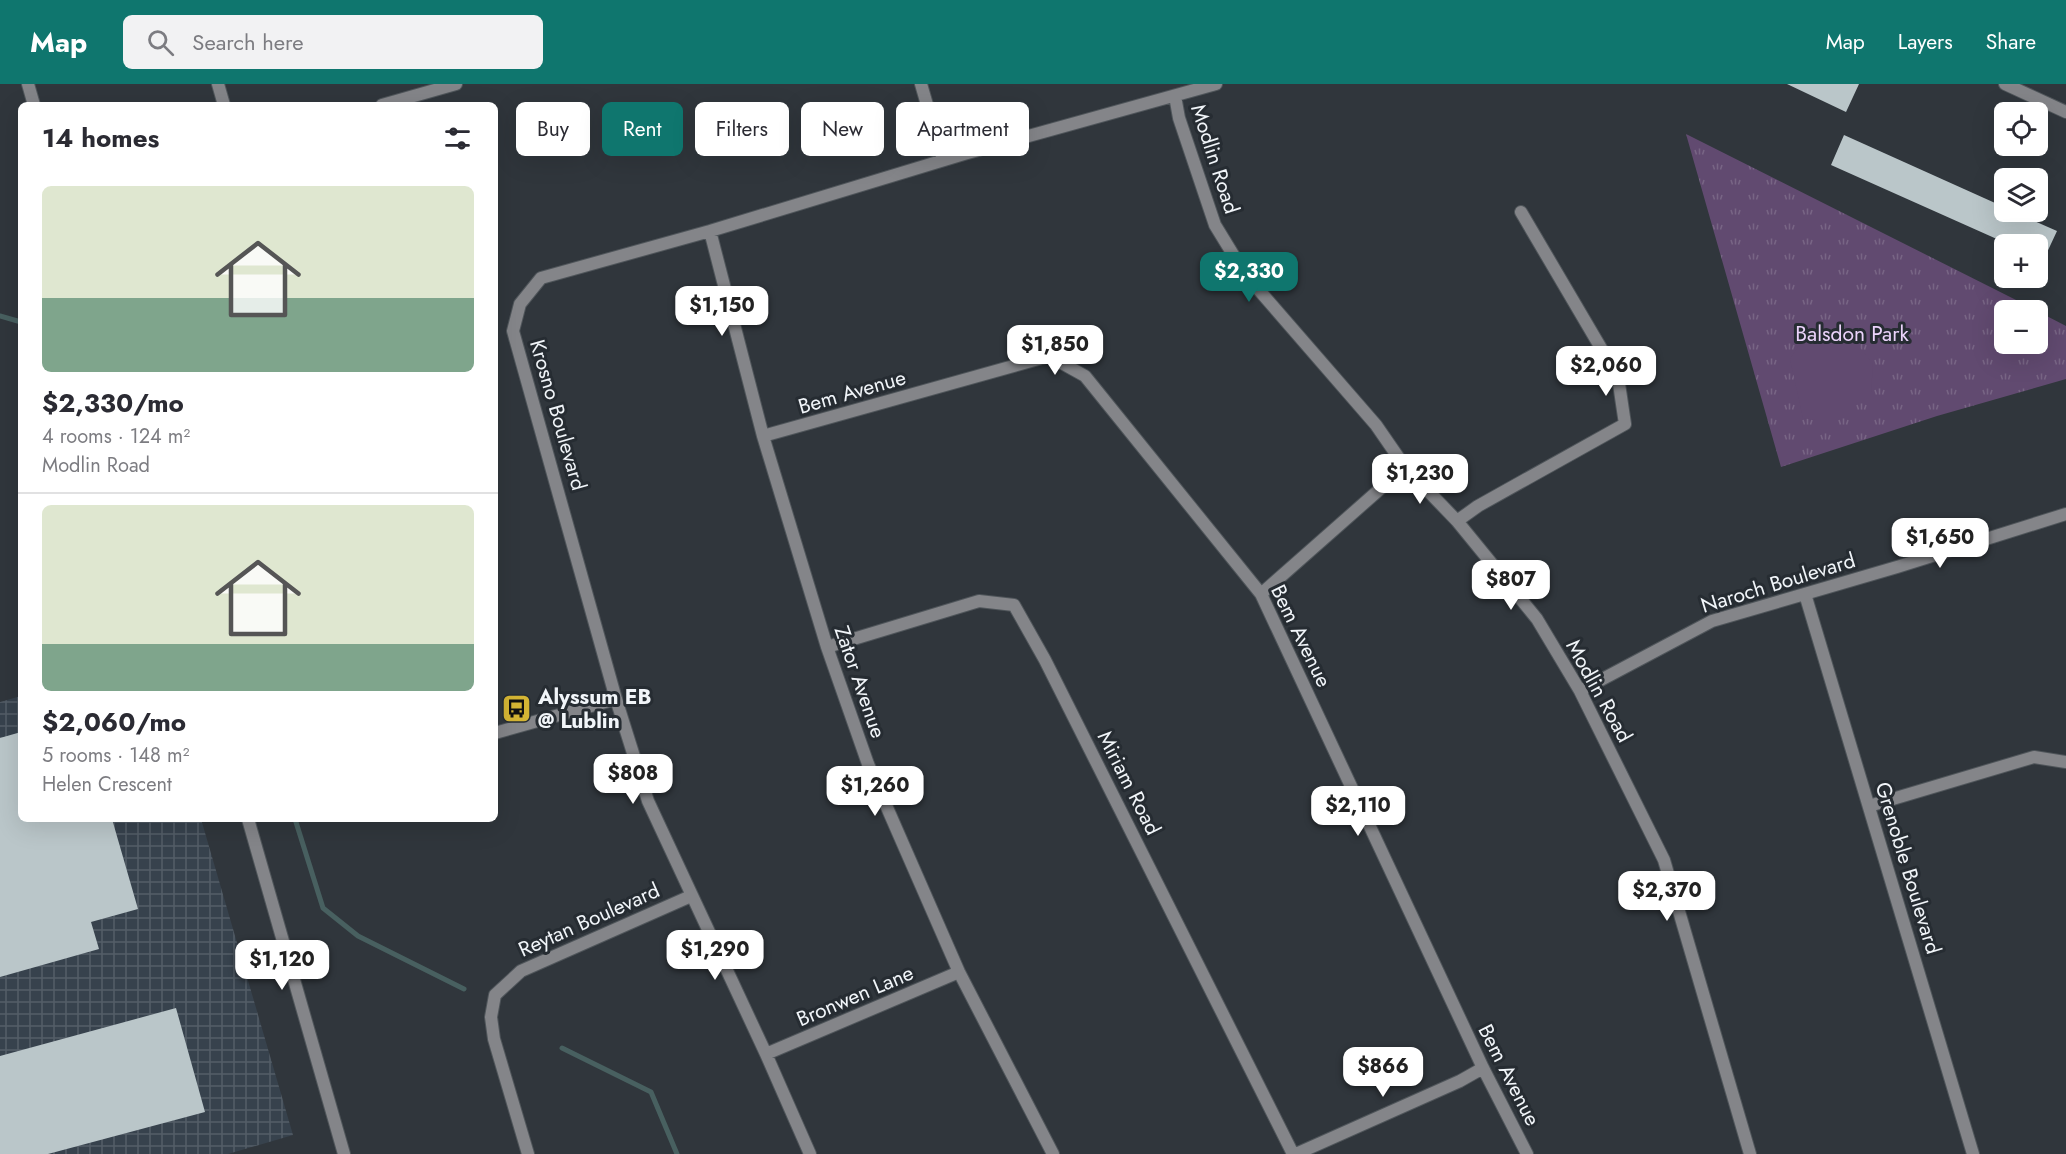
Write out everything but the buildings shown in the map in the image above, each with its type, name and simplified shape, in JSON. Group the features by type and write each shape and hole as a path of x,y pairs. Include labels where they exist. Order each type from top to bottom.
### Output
{"street":[{"path":"28,84 33,102"},
{"path":"218,84 223,102"},
{"path":"391,102 441,86 456,84"},
{"path":"921,84 943,160"},
{"name":"Krosno Boulevard","path":"810,1154 648,801 616,699 513,331 520,304 541,278 710,231 943,160 1216,84"},
{"path":"2006,84 2066,112"},
{"name":"Modlin Road","path":"1175,96 1179,118 1215,225 1245,274 1376,425 1405,467 1457,521 1537,619 1580,690 1664,860 1750,1154"},
{"path":"1457,521 1478,506 1625,424 1618,377 1521,212"},
{"name":"Zator Avenue","path":"710,231 764,436 827,647 868,764 959,972 1053,1154"},
{"name":"Bem Avenue","path":"764,436 1049,356 1085,376 1261,594 1482,1068 1527,1154"},
{"path":"1261,594 1405,467"},
{"name":"Naroch Boulevard","path":"1580,690 1712,621 2066,514"},
{"name":"Grenoble Boulevard","path":"1805,594 1972,1154"},
{"name":"Miriam Road","path":"827,647 979,601 1014,605 1045,660 1295,1154"},
{"path":"498,732 616,699"},
{"path":"1869,806 2034,757 2066,762"},
{"path":"249,822 344,1154"},
{"name":"Reytan Boulevard","path":"528,1154 494,1039 491,1017 495,995 521,971 691,896"},
{"name":"Bronwen Lane","path":"766,1054 959,972"},
{"path":"1295,1154 1460,1081 1482,1068"}],"shaded area":[{"path":"18,697 18,822 202,822 293,1135 228,1154 0,1154 0,702"}],"green space":[{"name":"Balsdon Park","path":"1686,134 2016,300 1994,300 1994,354 2048,354 2048,317 2066,326 2066,379 1937,416 1781,467"},
{"path":"1829,331 1857,344 1873,364 1871,392 1815,420 1803,418 1790,359 1804,338"}],"waterway":[{"path":"0,316 18,321"},
{"path":"296,822 323,908 358,936 464,989"},
{"path":"562,1048 651,1092 677,1154"}],"place":[{"name":"Alyssum EB @ Lublin","path":"517,709"}]}
